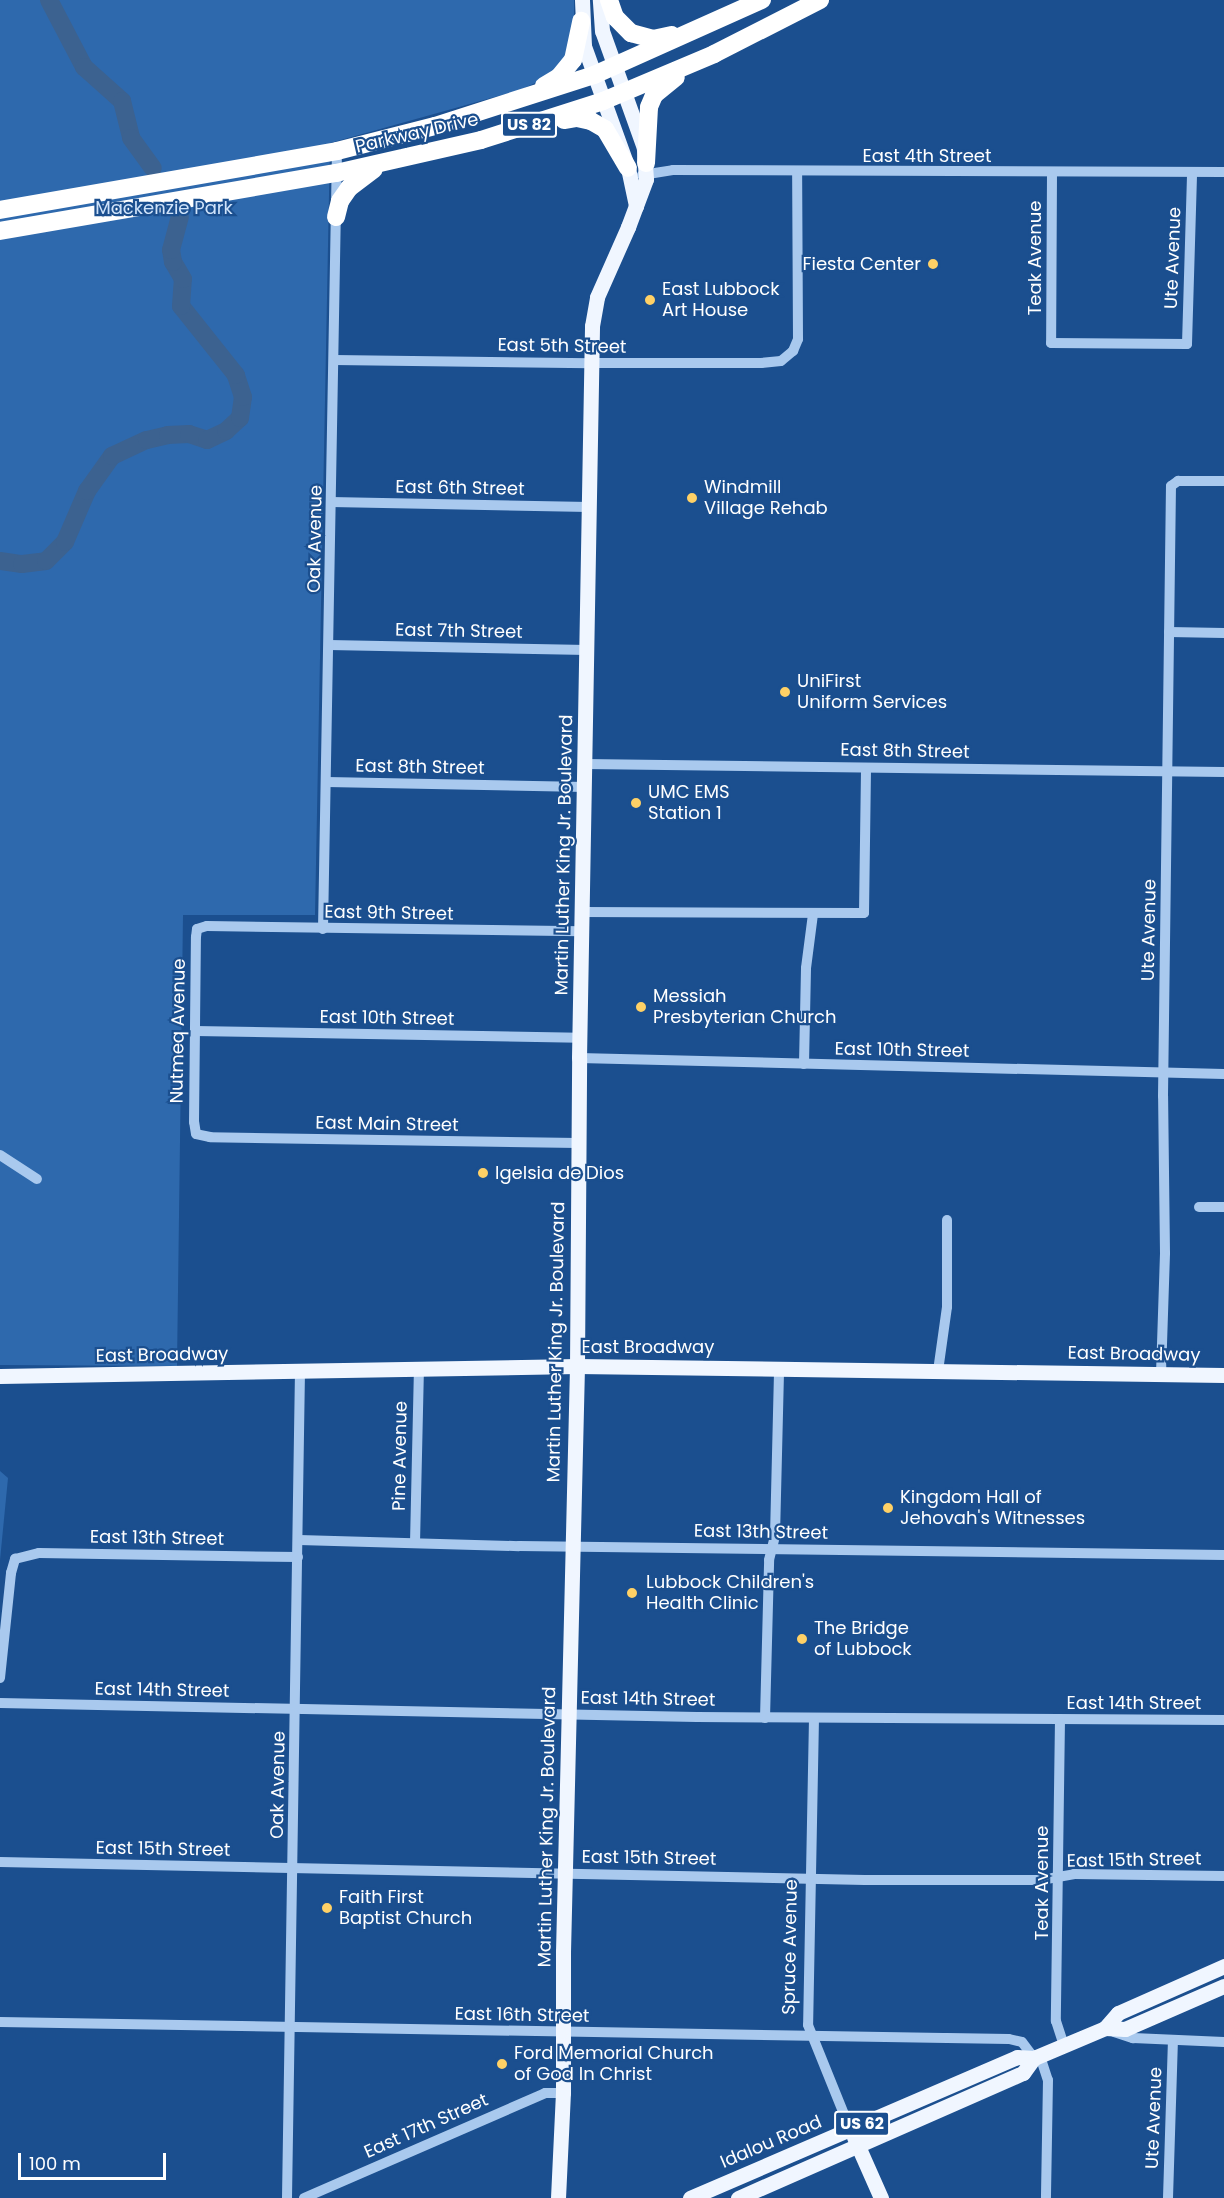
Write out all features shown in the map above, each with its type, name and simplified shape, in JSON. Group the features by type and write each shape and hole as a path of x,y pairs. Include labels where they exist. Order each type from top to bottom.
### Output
{"highway":[{"path":"609,0 615,17 622,26 643,37 662,38 714,23"},
{"name":"Parkway Drive","path":"0,210 336,151 498,106 594,75 762,0"},
{"name":"Parkway Drive","path":"0,231 336,173 481,140 624,93 714,54 820,0"},
{"path":"498,106 559,77 573,60 581,21"},
{"path":"646,168 647,117 654,95 665,84 714,54"},
{"path":"481,140 530,131 567,119 591,121 605,129 629,173"},
{"path":"336,217 340,201 360,177 392,162"}],"main road":[{"path":"582,0 581,21 584,46 629,173 636,206"},
{"path":"600,0 602,31 624,93 646,168"},
{"name":"Martin Luther King Jr. Boulevard","path":"558,2198 563,2093 565,1873 577,1366 579,1038 592,326 597,297 636,206 646,168"},
{"name":"East Broadway","path":"0,1376 577,1366 779,1367 1224,1375"},
{"name":"Idalou Road","path":"690,2198 1017,2056 1037,2057 1064,2046 1105,2028 1118,2013 1224,1966"},
{"name":"Idalou Road","path":"1105,2028 1125,2030 1224,1986"},
{"name":"Idalou Road","path":"738,2198 1023,2073 1037,2057"},
{"name":"Spruce Avenue","path":"850,2129 881,2198"}],"street":[{"name":"Oak Avenue","path":"324,928 336,151"},
{"name":"East 4th Street","path":"629,173 646,168 1052,173 1224,172"},
{"name":"East 5th Street","path":"334,360 591,363 778,362 788,356 796,345 798,334 797,171"},
{"name":"Ute Avenue","path":"1051,343 1188,344 1192,172"},
{"name":"Teak Avenue","path":"1051,343 1052,173"},
{"name":"Ute Avenue","path":"1161,1374 1165,1277 1164,1073 1171,486 1178,481 1224,481"},
{"name":"East 6th Street","path":"332,502 589,507"},
{"path":"1168,632 1224,633"},
{"name":"East 7th Street","path":"329,645 587,650"},
{"name":"East 8th Street","path":"585,764 1224,772"},
{"path":"582,912 864,914 867,768"},
{"name":"East 8th Street","path":"327,782 585,787"},
{"path":"804,1064 806,968 813,914"},
{"name":"East 9th Street","path":"197,929 207,926 581,931"},
{"name":"Nutmeq Avenue","path":"196,1134 197,929"},
{"name":"East 10th Street","path":"195,1031 579,1038"},
{"name":"East 10th Street","path":"579,1058 1224,1074"},
{"name":"East Main Street","path":"196,1134 210,1137 578,1143"},
{"path":"0,1155 38,1179"},
{"path":"1199,1207 1224,1207"},
{"path":"938,1371 946,1330 947,1220"},
{"path":"765,1718 769,1560 775,1536 779,1367"},
{"name":"Pine Avenue","path":"415,1543 419,1370"},
{"name":"Oak Avenue","path":"286,2198 300,1372"},
{"name":"East 13th Street","path":"298,1540 573,1547 1224,1555"},
{"name":"East 13th Street","path":"0,1678 11,1574 13,1560 17,1558 39,1552 298,1557"},
{"name":"East 14th Street","path":"0,1703 765,1718 1224,1720"},
{"name":"Spruce Avenue","path":"814,1718 808,2025 810,2035 850,2129"},
{"name":"Teak Avenue","path":"1060,1719 1056,2021 1064,2046"},
{"name":"East 15th Street","path":"0,1862 810,1879 1041,1880 1074,1874 1224,1875"},
{"name":"East 16th Street","path":"0,2022 1009,2039 1022,2042 1037,2057"},
{"path":"1105,2028 1133,2038 1224,2042"},
{"name":"Ute Avenue","path":"1168,2198 1173,2040"},
{"path":"1037,2057 1048,2080 1046,2198"},
{"name":"East 17th Street","path":"304,2198 545,2092 563,2093"}],"green space":[{"name":"Mackenzie Park","path":"0,0 574,0 574,32 559,72 520,90 330,143 315,915 183,915 177,1366 0,1365"},
{"path":"0,1471 8,1478 0,1560"}],"waterway":[{"path":"49,0 84,67 122,101 131,138 153,168"},
{"path":"0,561 22,564 46,561 65,542 87,491 112,456 147,440 168,435 189,434 207,440 226,431 240,418 243,397 236,375 181,306 183,279 173,262 171,250 180,217"}],"place":[{"name":"Fiesta Center","path":"933,264"},
{"name":"East Lubbock Art House","path":"650,300"},
{"name":"Windmill Village Rehab","path":"692,498"},
{"name":"UniFirst Uniform Services","path":"785,692"},
{"name":"UMC EMS Station 1","path":"636,803"},
{"name":"Messiah Presbyterian Church","path":"641,1007"},
{"name":"Igelsia de Dios","path":"483,1173"},
{"name":"Kingdom Hall of Jehovah's Witnesses","path":"888,1508"},
{"name":"Lubbock Children's Health Clinic","path":"632,1593"},
{"name":"The Bridge of Lubbock","path":"802,1639"},
{"name":"Faith First Baptist Church","path":"327,1908"},
{"name":"Ford Memorial Church of God In Christ","path":"502,2064"}]}
